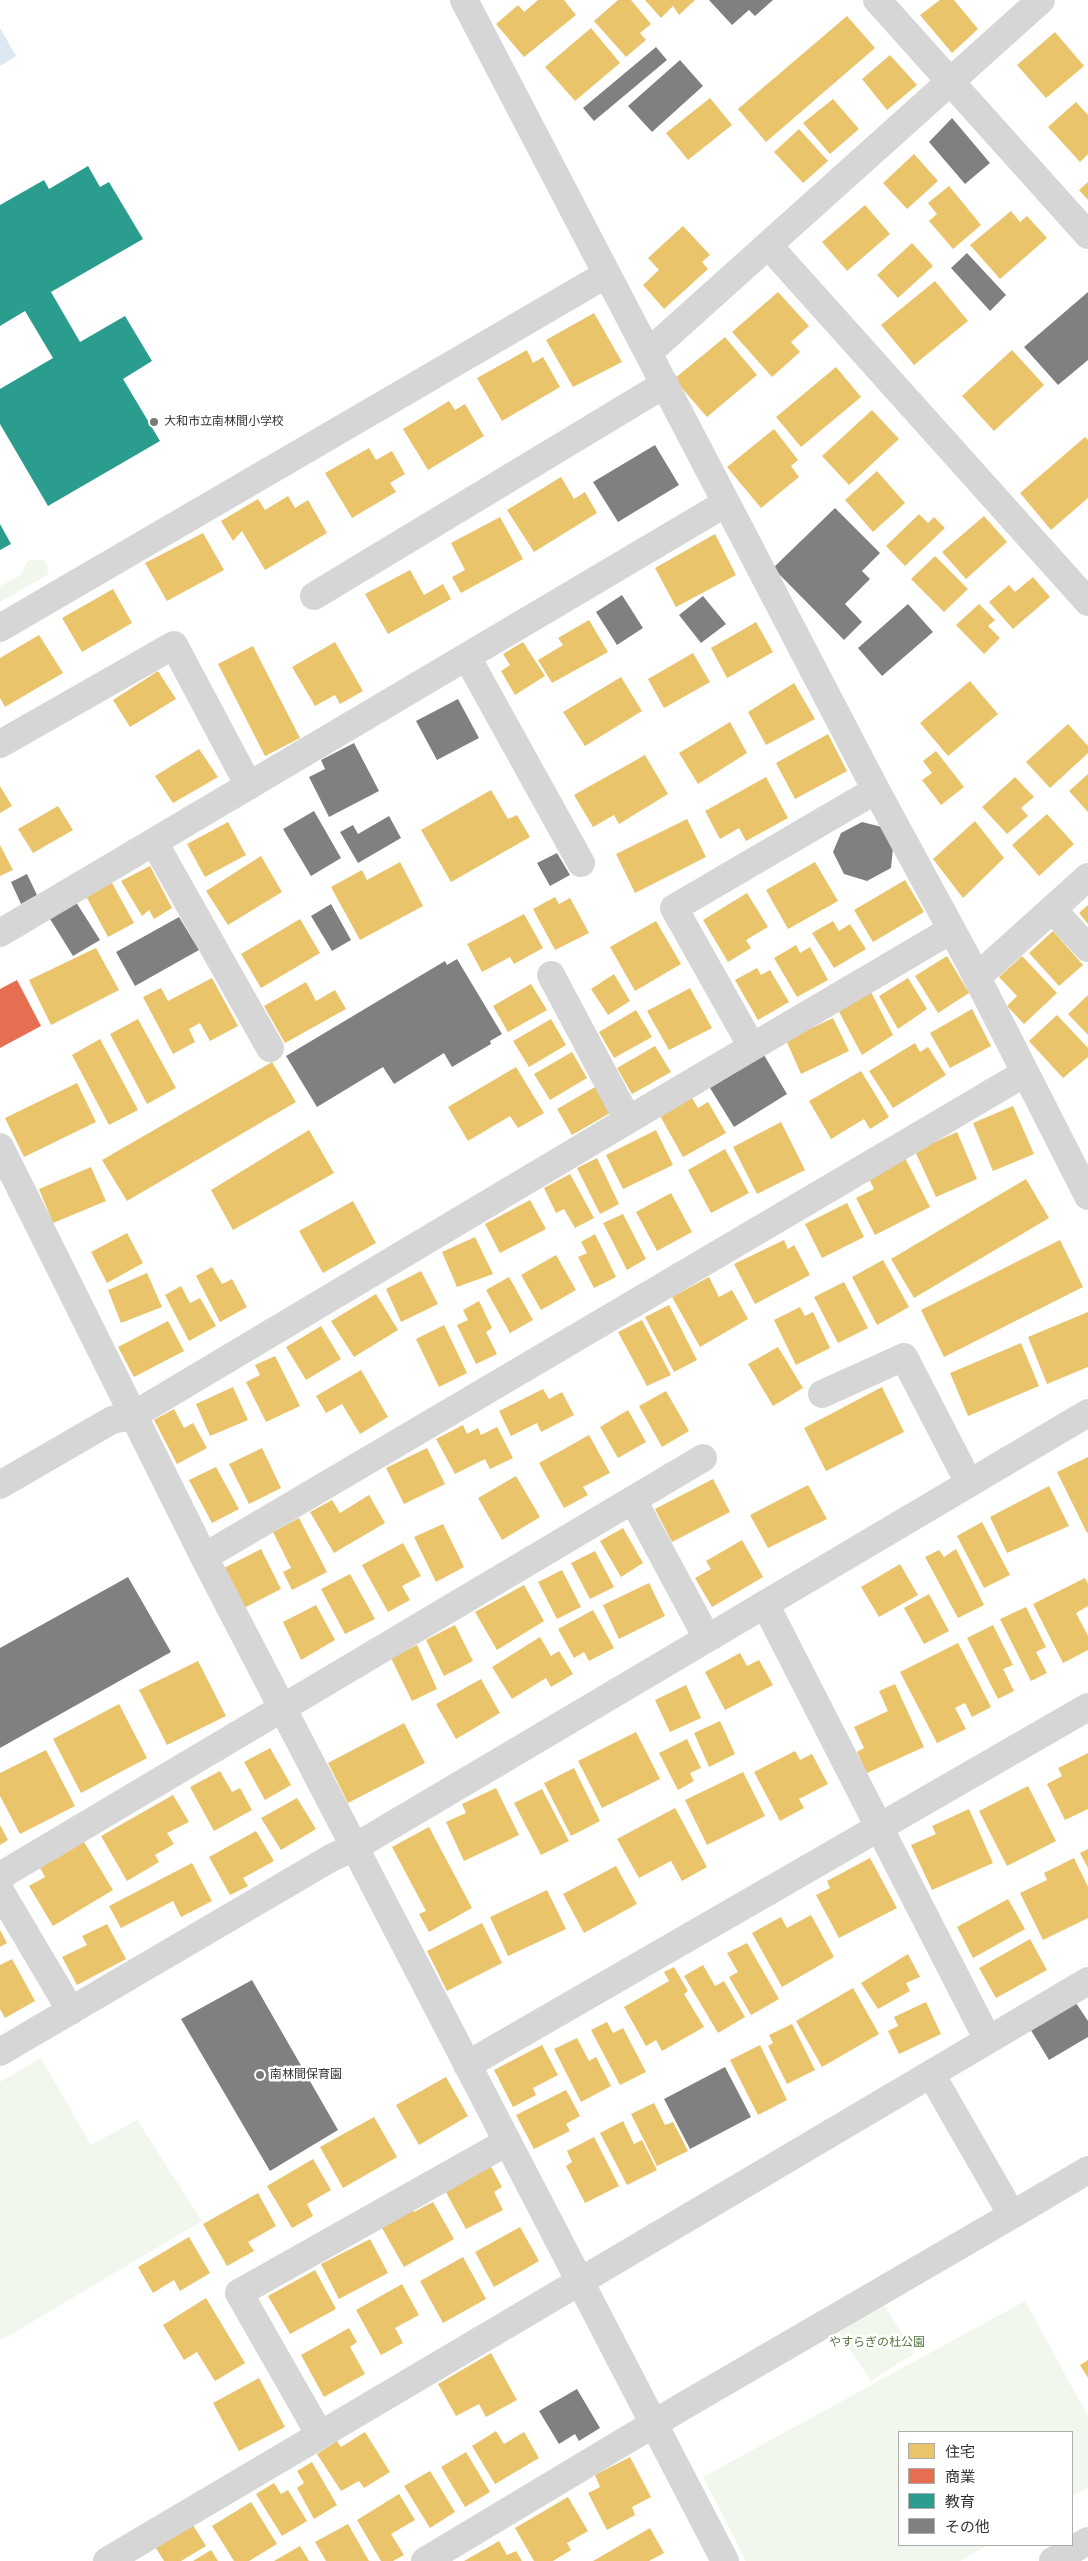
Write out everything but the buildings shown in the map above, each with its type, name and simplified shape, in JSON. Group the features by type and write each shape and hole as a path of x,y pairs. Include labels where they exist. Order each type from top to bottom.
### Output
{"street":[{"path":"464,0 876,790 977,977 1088,1196"},
{"path":"877,0 1088,235"},
{"path":"649,352 1041,0"},
{"path":"768,245 1088,602"},
{"path":"0,628 607,274"},
{"path":"314,596 665,384"},
{"path":"0,933 726,503"},
{"path":"0,744 174,645 249,786"},
{"path":"467,657 581,862"},
{"path":"752,1047 674,908 876,790"},
{"path":"154,842 270,1048"},
{"path":"977,977 1088,877"},
{"path":"1052,909 1088,948"},
{"path":"0,1486 112,1420 132,1416 951,930"},
{"path":"550,975 628,1120"},
{"path":"204,1557 1025,1073"},
{"path":"0,1147 132,1416 281,1707 726,2561"},
{"path":"822,1394 904,1357 969,1484"},
{"path":"0,2052 331,1858 355,1847 1088,1413"},
{"path":"0,1876 281,1707 703,1458"},
{"path":"633,1500 707,1638"},
{"path":"765,1604 988,2040"},
{"path":"468,2065 1088,1707"},
{"path":"0,1891 71,2011"},
{"path":"107,2561 142,2552 320,2435 1088,1981"},
{"path":"931,2074 1012,2215"},
{"path":"320,2435 239,2293 507,2142"},
{"path":"425,2561 654,2423 1088,2170"},
{"path":"1053,2561 1088,2540"}],"green space":[{"path":"29,560 45,560 49,574 0,602 0,586 19,576"},
{"path":"41,2058 91,2145 137,2120 202,2221 0,2341 0,2082"},
{"path":"1025,2301 1088,2416 1088,2487 1073,2496 1073,2431 898,2431 898,2546 986,2546 960,2561 746,2561 703,2477"},
{"name":"やすらぎの杜公園","path":"883,2304 915,2353 871,2381 839,2333"}],"shaded area":[{"path":"0,28 16,56 0,66"}],"place":[{"name":"大和市立南林間小学校","path":"154,422"},
{"name":"南林間保育園","path":"260,2075"}]}
